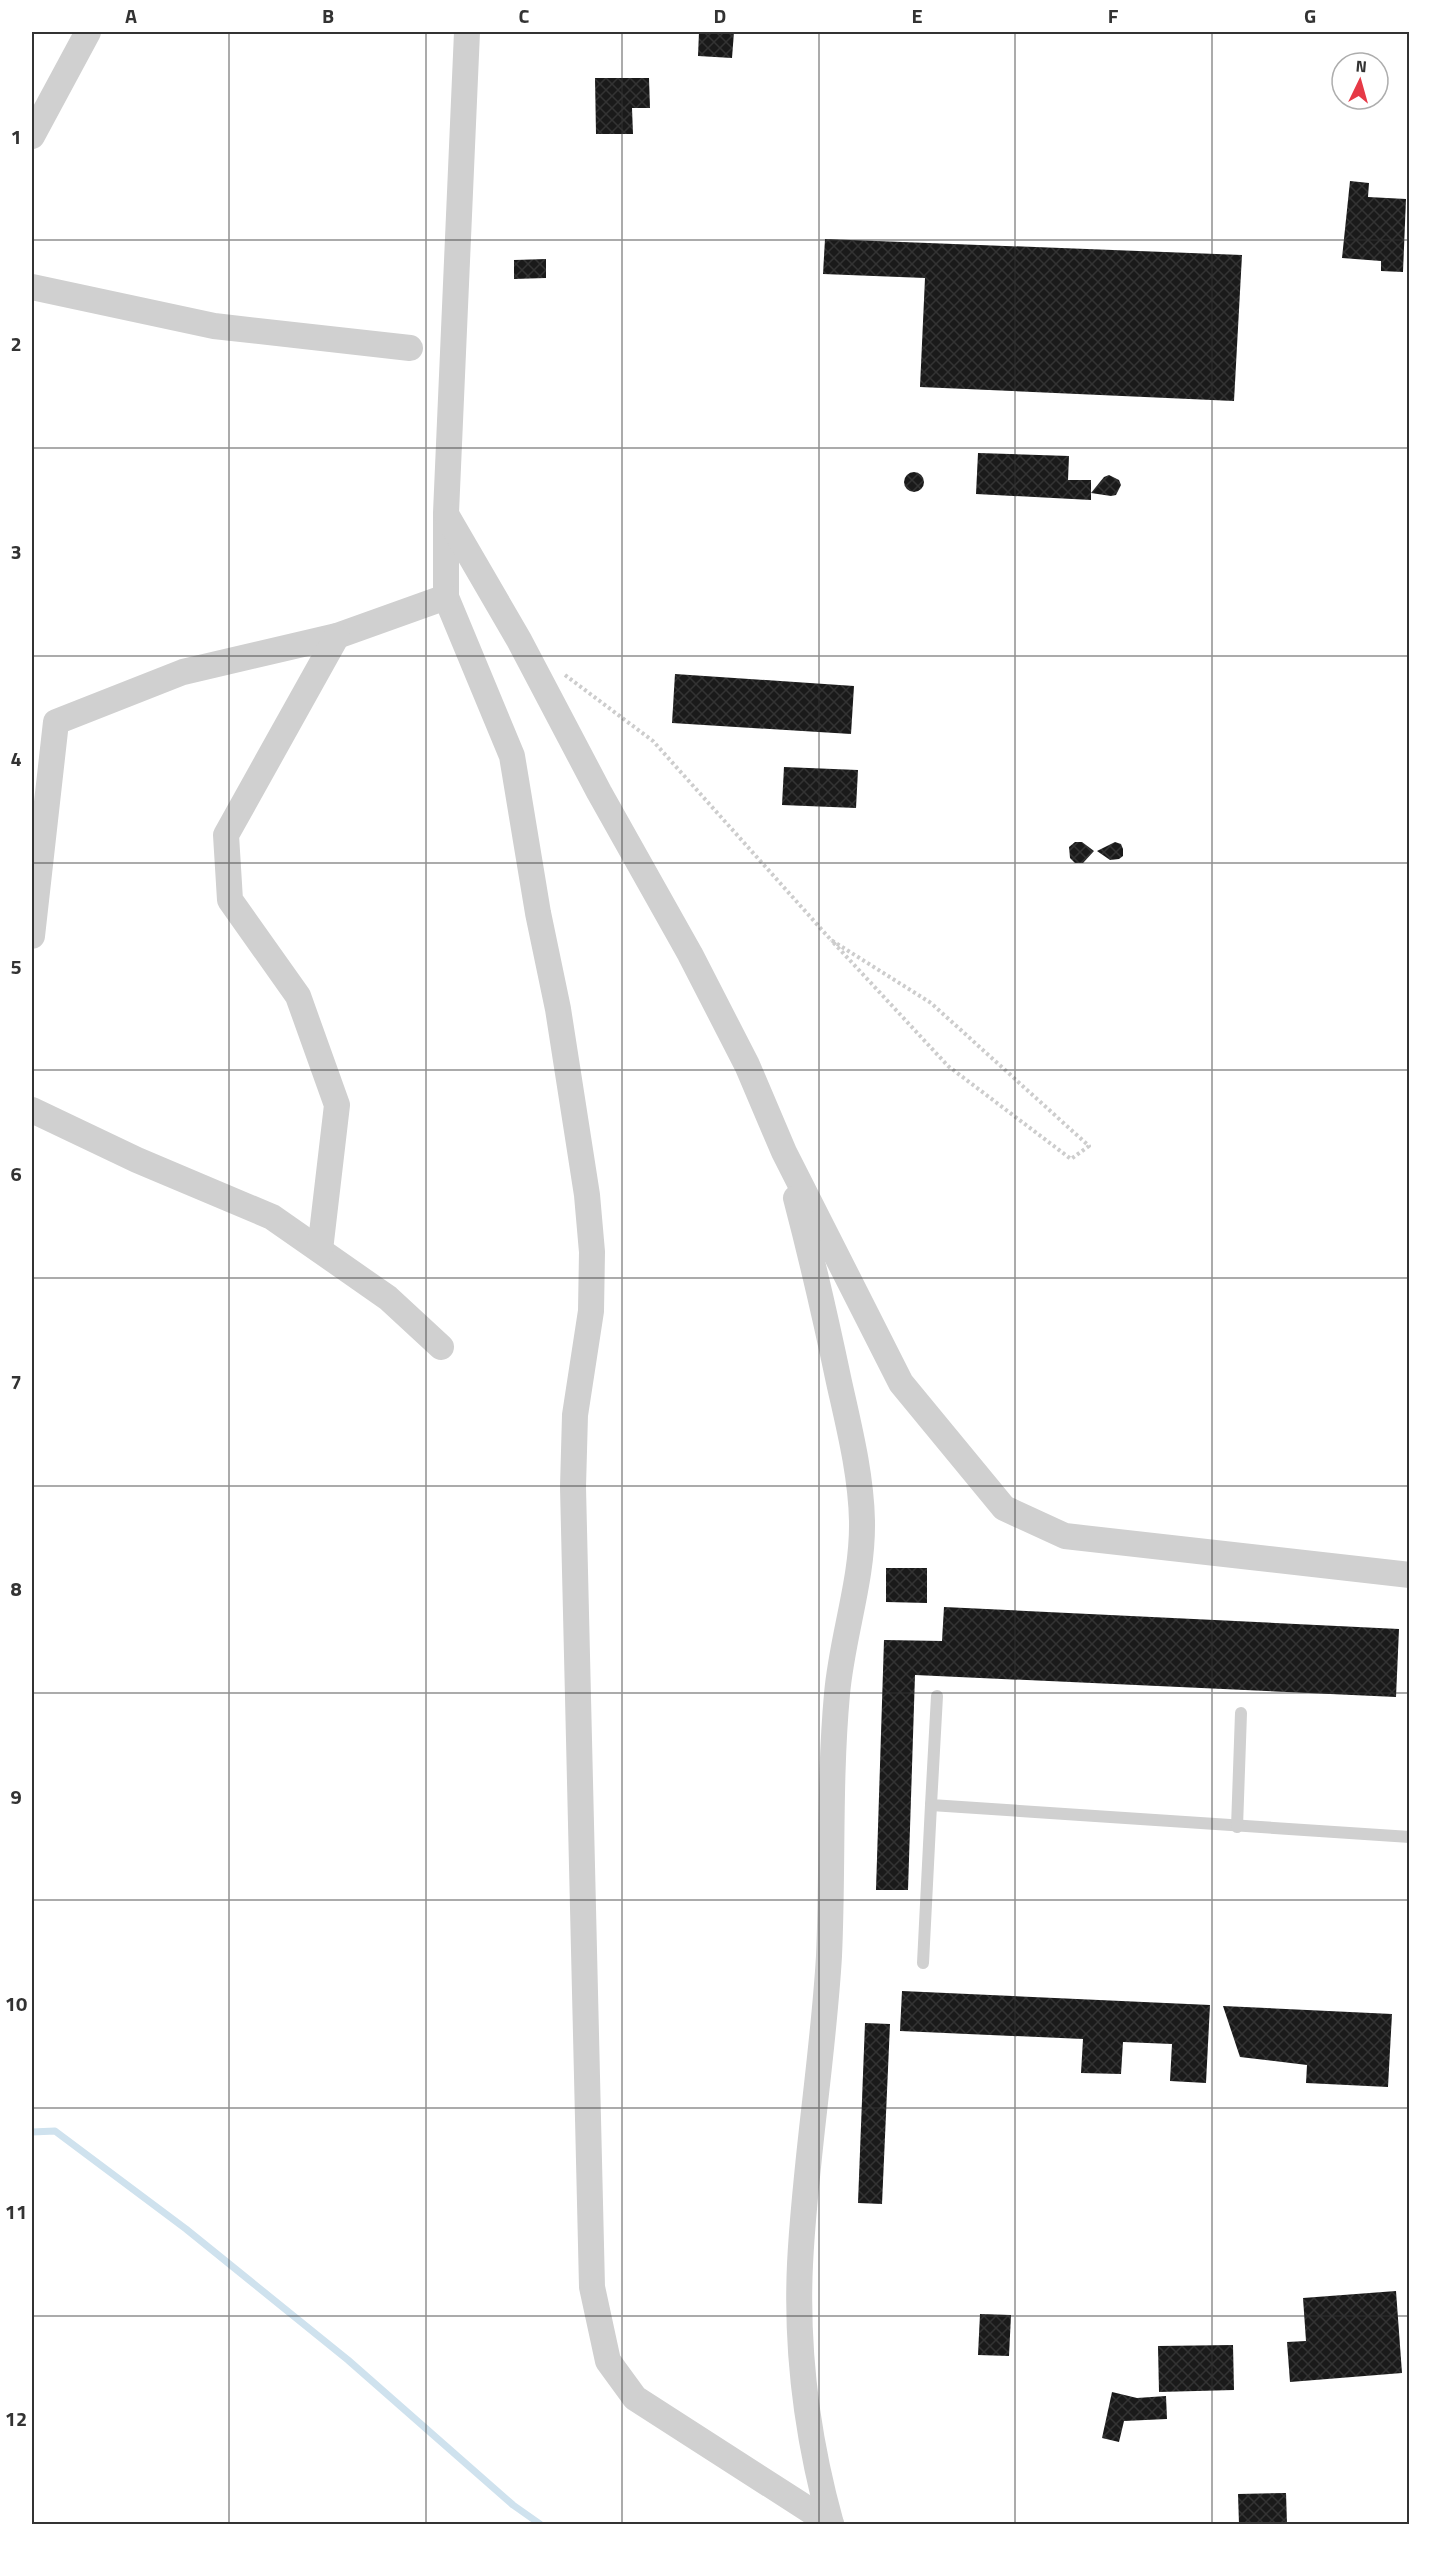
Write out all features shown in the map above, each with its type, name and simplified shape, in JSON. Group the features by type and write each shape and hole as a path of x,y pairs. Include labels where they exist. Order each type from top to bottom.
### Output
{"street":[{"path":"32,136 88,32"},
{"path":"467,32 446,513 446,597 512,756 538,913 558,1009 587,1195 592,1252 591,1311 575,1415 573,1487 592,2287 608,2361 635,2398 831,2524"},
{"path":"32,286 214,326 410,348"},
{"path":"446,513 519,640 599,792 690,954 747,1065 784,1152 901,1383 1004,1508 1065,1536 1410,1575"},
{"path":"32,936 56,722 183,672 337,636 446,597"},
{"path":"320,1250 337,1106 298,996 230,900 226,836 337,636"},
{"path":"32,1110 137,1160 272,1216 388,1298 441,1347"},
{"path":"784,1152 820,1292 852,1440 862,1521 856,1589 840,1660 836,1706 829,1956 800,2265 801,2340 808,2413 819,2482 831,2524"}],"lane":[{"path":"923,1963 937,1696"},
{"path":"1237,1827 1241,1713"},
{"path":"931,1805 1410,1837"}],"path":[{"path":"564,674 653,741 831,940 948,1066 1071,1159 1089,1146 932,1003 831,940"}],"building":[{"path":"699,32 734,32 732,58 698,56"},
{"path":"595,78 649,78 650,108 632,108 633,134 596,134"},
{"path":"1350,181 1369,183 1368,197 1406,199 1403,272 1381,271 1381,261 1342,258"},
{"path":"825,239 1242,255 1234,401 920,387 925,278 823,274"},
{"path":"546,259 546,278 514,279 514,260"},
{"path":"978,453 1069,456 1068,480 1091,480 1091,500 976,494"},
{"path":"910,472 918,472 924,478 924,486 918,492 910,492 904,486 904,478"},
{"path":"1109,475 1119,480 1121,485 1116,495 1091,493 1104,477"},
{"path":"675,674 854,686 851,734 672,723"},
{"path":"784,767 858,770 856,808 782,805"},
{"path":"1075,842 1082,842 1094,851 1083,863 1075,863 1070,858 1069,847"},
{"path":"1115,842 1121,844 1123,849 1123,856 1119,859 1110,860 1097,851"},
{"path":"886,1568 927,1568 927,1603 886,1602"},
{"path":"944,1607 1399,1629 1396,1697 915,1675 908,1890 876,1890 884,1640 942,1641"},
{"path":"902,1991 1210,2005 1206,2083 1170,2081 1172,2044 1123,2042 1121,2074 1081,2073 1083,2039 900,2031"},
{"path":"1223,2006 1392,2014 1388,2087 1306,2083 1307,2065 1240,2057"},
{"path":"865,2023 890,2024 882,2204 858,2203"},
{"path":"1396,2291 1402,2373 1290,2382 1287,2342 1306,2341 1303,2298"},
{"path":"980,2314 1011,2315 1009,2356 978,2355"},
{"path":"1233,2345 1234,2390 1159,2392 1158,2346"},
{"path":"1112,2392 1137,2398 1166,2396 1167,2419 1124,2421 1119,2442 1102,2438"},
{"path":"1286,2493 1287,2524 1239,2524 1238,2494"}],"waterway":[{"path":"32,2132 55,2131 186,2229 348,2360 513,2505 540,2524"}]}
